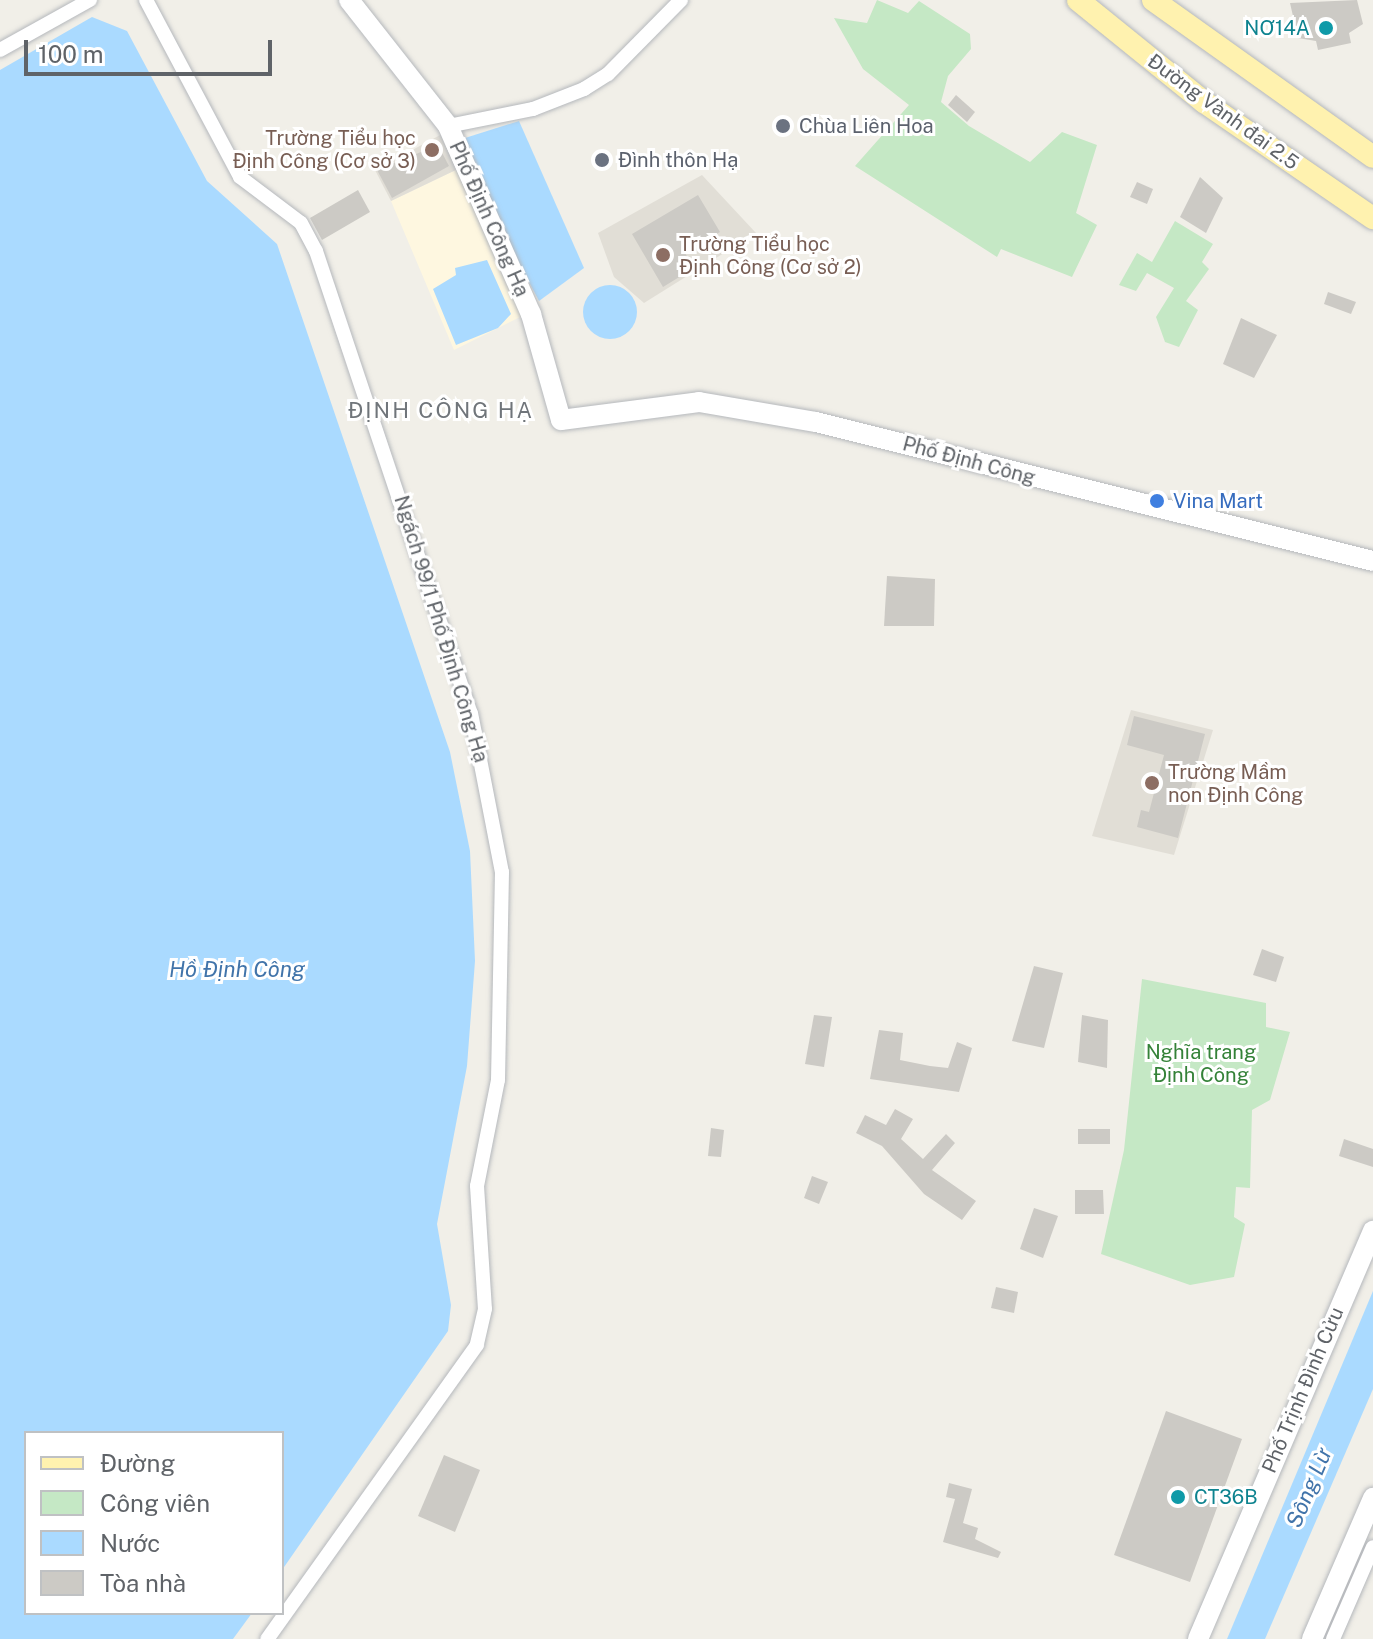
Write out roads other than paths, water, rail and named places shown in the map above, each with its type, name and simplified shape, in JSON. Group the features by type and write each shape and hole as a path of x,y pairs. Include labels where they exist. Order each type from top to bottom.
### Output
{"main road":[{"name":"Đường Vành đai 2.5","path":"1078,0 1204,102 1373,218"},
{"path":"1153,0 1373,157"}],"street":[{"path":"0,50 90,0"},
{"name":"Ngách 99/1 Phố Định Công Hạ","path":"147,0 240,177 301,223 316,251 471,713 502,872 498,1080 477,1186 485,1309 477,1345 267,1639"},
{"name":"Phố Định Công Hạ","path":"349,0 448,126 531,314 561,420"},
{"path":"448,126 558,102 584,89 608,74 681,0"},
{"name":"Phố Định Công","path":"561,420 699,402 816,422 1373,561"},
{"name":"Phố Trịnh Đình Cửu","path":"1198,1639 1373,1231"},
{"path":"1312,1639 1373,1498"},
{"path":"1333,1639 1373,1547"}],"water":[{"name":"Hồ Định Công","path":"92,17 127,31 207,181 277,244 450,752 470,851 475,961 467,1066 437,1224 451,1305 448,1331 284,1567 284,1431 24,1431 24,1615 251,1615 233,1639 0,1639 0,70"},
{"path":"519,121 584,268 539,301 484,197 465,138"},
{"path":"487,260 511,314 498,328 456,345 433,289 456,275 455,268"},
{"path":"610,285 621,287 629,293 635,301 635,323 629,331 621,337 610,339 599,337 591,331 585,323 583,312 585,301 591,293 599,287"},
{"name":"Sông Lừ","path":"1373,1291 1373,1389 1265,1639 1227,1639"}],"place":[{"name":"NƠ14A","path":"1326,28"},
{"name":"Chùa Liên Hoa","path":"783,126"},
{"name":"Trường Tiểu học Định Công (Cơ sở 3)","path":"432,150"},
{"name":"Đình thôn Hạ","path":"602,160"},
{"name":"Trường Tiểu học Định Công (Cơ sở 2)","path":"663,255"},
{"name":"Vina Mart","path":"1157,501"},
{"name":"Trường Mầm non Định Công","path":"1152,783"},
{"name":"CT36B","path":"1178,1497"}],"district":[{"name":"ĐỊNH CÔNG HẠ","path":"441,411"}],"park label":[{"name":"Nghĩa trang Định Công","path":"1201,1064"}]}
